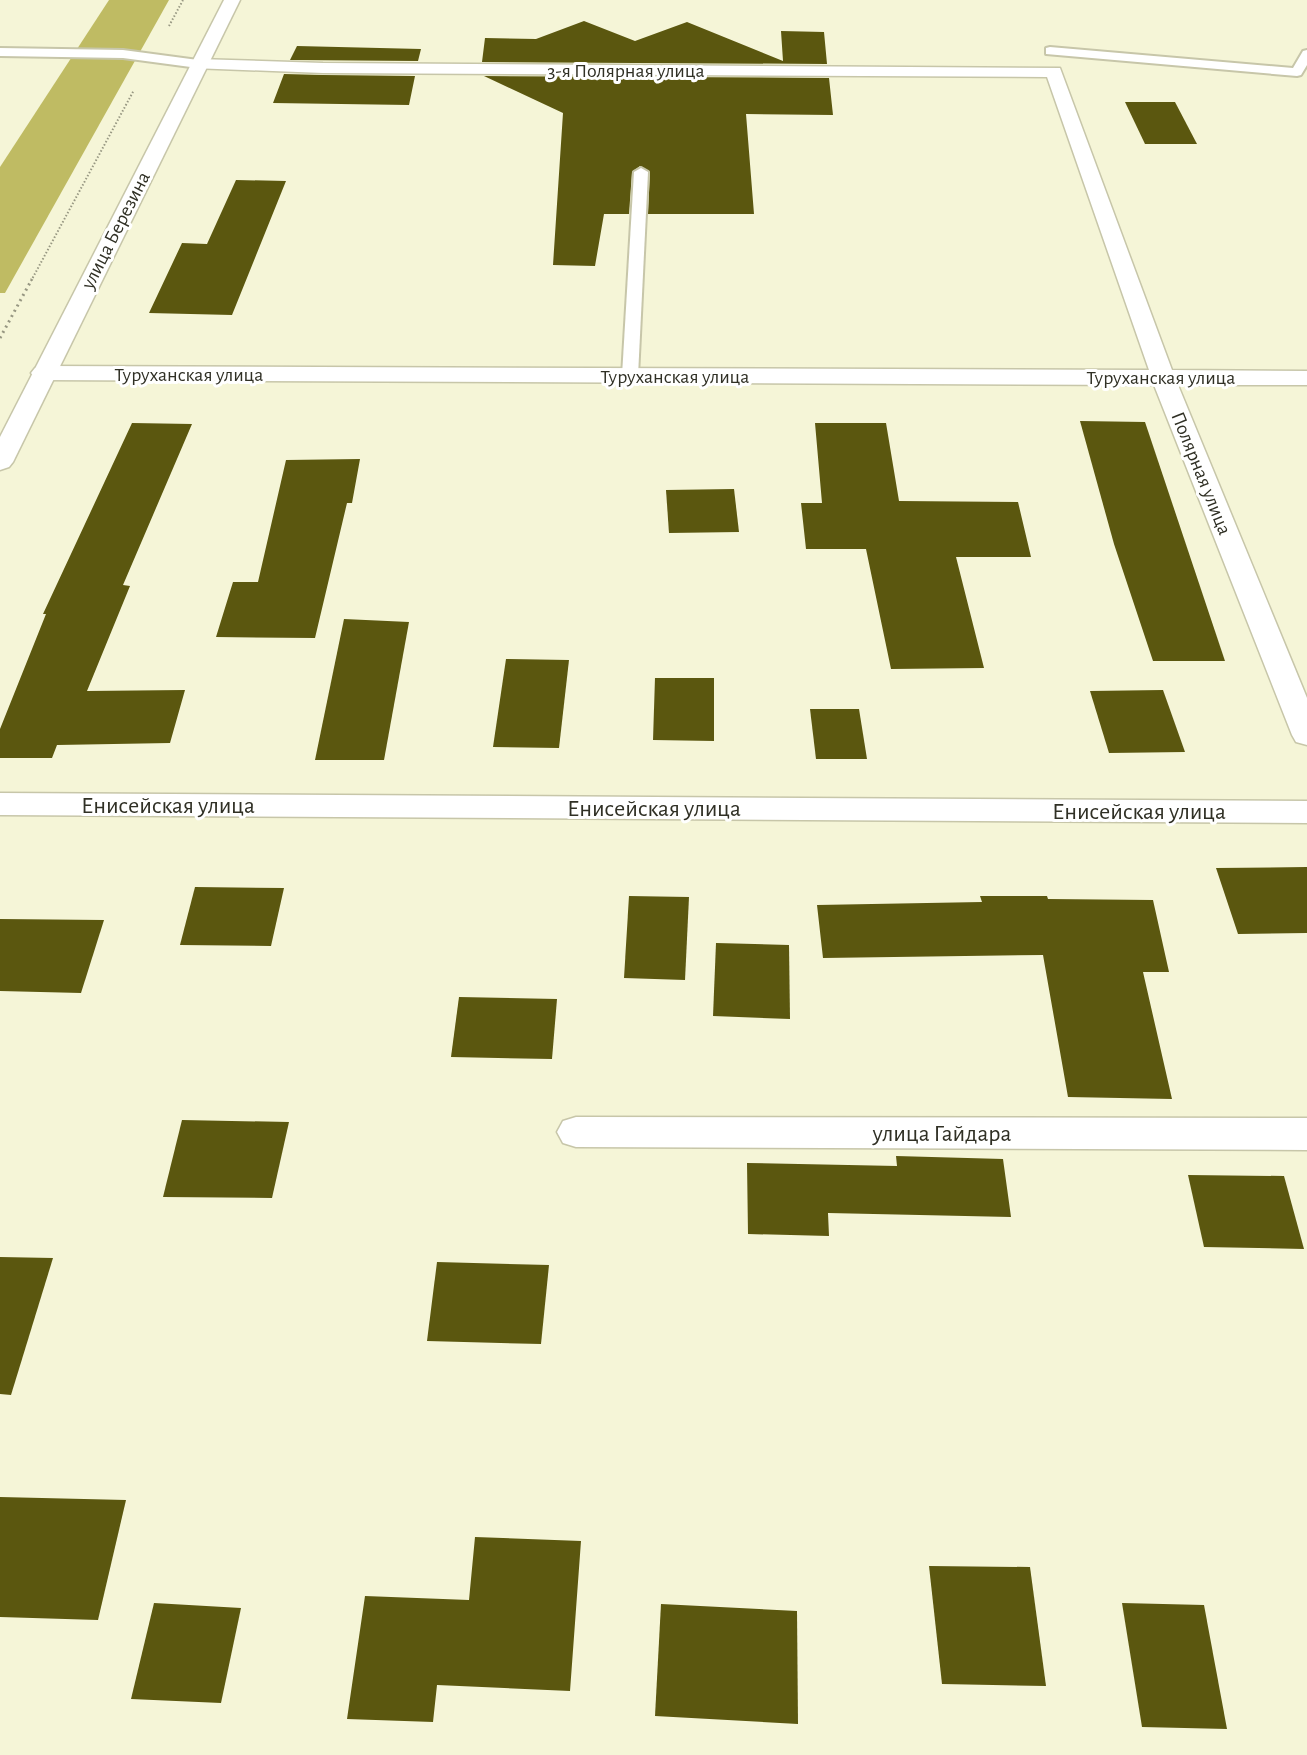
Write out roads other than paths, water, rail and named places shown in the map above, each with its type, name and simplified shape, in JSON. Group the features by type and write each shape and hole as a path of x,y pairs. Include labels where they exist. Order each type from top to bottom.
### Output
{"street":[{"name":"улица Березина","path":"1,456 232,0"},
{"name":"3-я Полярная улица","path":"198,64 323,68 1052,62"},
{"name":"Полярная улица","path":"1052,62 1163,377 1307,735"},
{"name":"Туруханская улица","path":"43,373 1307,378"},
{"name":"Енисейская улица","path":"0,804 1307,812"},
{"name":"улица Гайдара","path":"576,1132 1307,1134"}],"lane":[{"path":"0,52 123,54 198,64"},
{"path":"1052,62 1298,72 1307,54"},
{"path":"630,376 641,172"}]}
